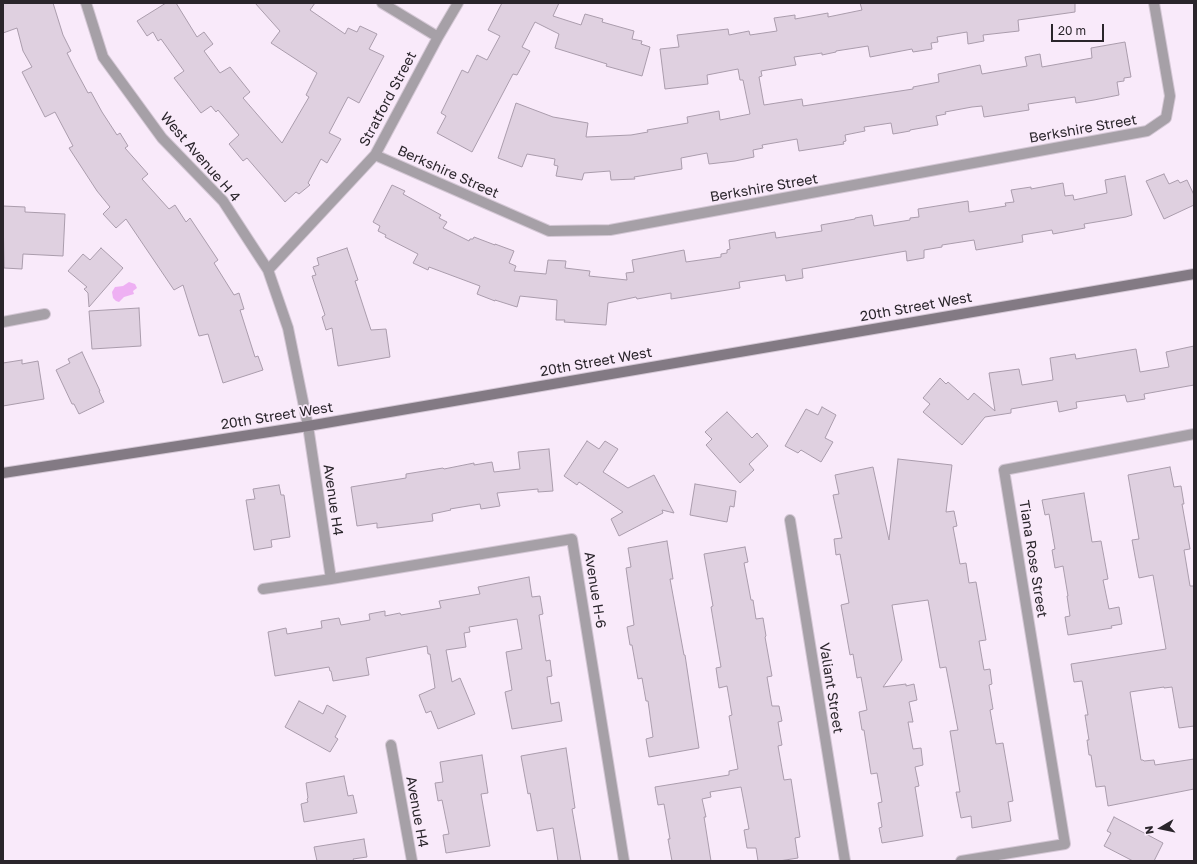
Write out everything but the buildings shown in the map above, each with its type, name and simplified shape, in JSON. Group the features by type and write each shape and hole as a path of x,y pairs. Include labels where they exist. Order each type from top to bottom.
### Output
{"main road":[{"name":"20th Street West","path":"3,474 308,426 1194,274"}],"street":[{"name":"West Avenue H 4","path":"86,3 102,57 162,138 222,201 268,270 288,328 308,426"},
{"path":"382,3 438,37"},
{"name":"Stratford Street","path":"268,270 375,155 438,37 458,3"},
{"name":"Berkshire Street","path":"375,155 549,231 610,230 1147,131 1166,118 1170,96 1154,3"},
{"path":"3,322 45,314"},
{"name":"Avenue H4","path":"308,426 331,579"},
{"name":"Tiana Rose Street","path":"961,861 1065,844 1004,470 1194,434"},
{"name":"Valiant Street","path":"790,520 845,861"},
{"name":"Avenue H-6","path":"263,589 572,539 624,861"},
{"name":"Avenue H4","path":"391,745 412,861"}],"shaded area":[{"path":"129,282 135,284 137,288 133,291 134,294 124,297 119,302 116,301 113,298 112,292 115,287 123,286"}]}
